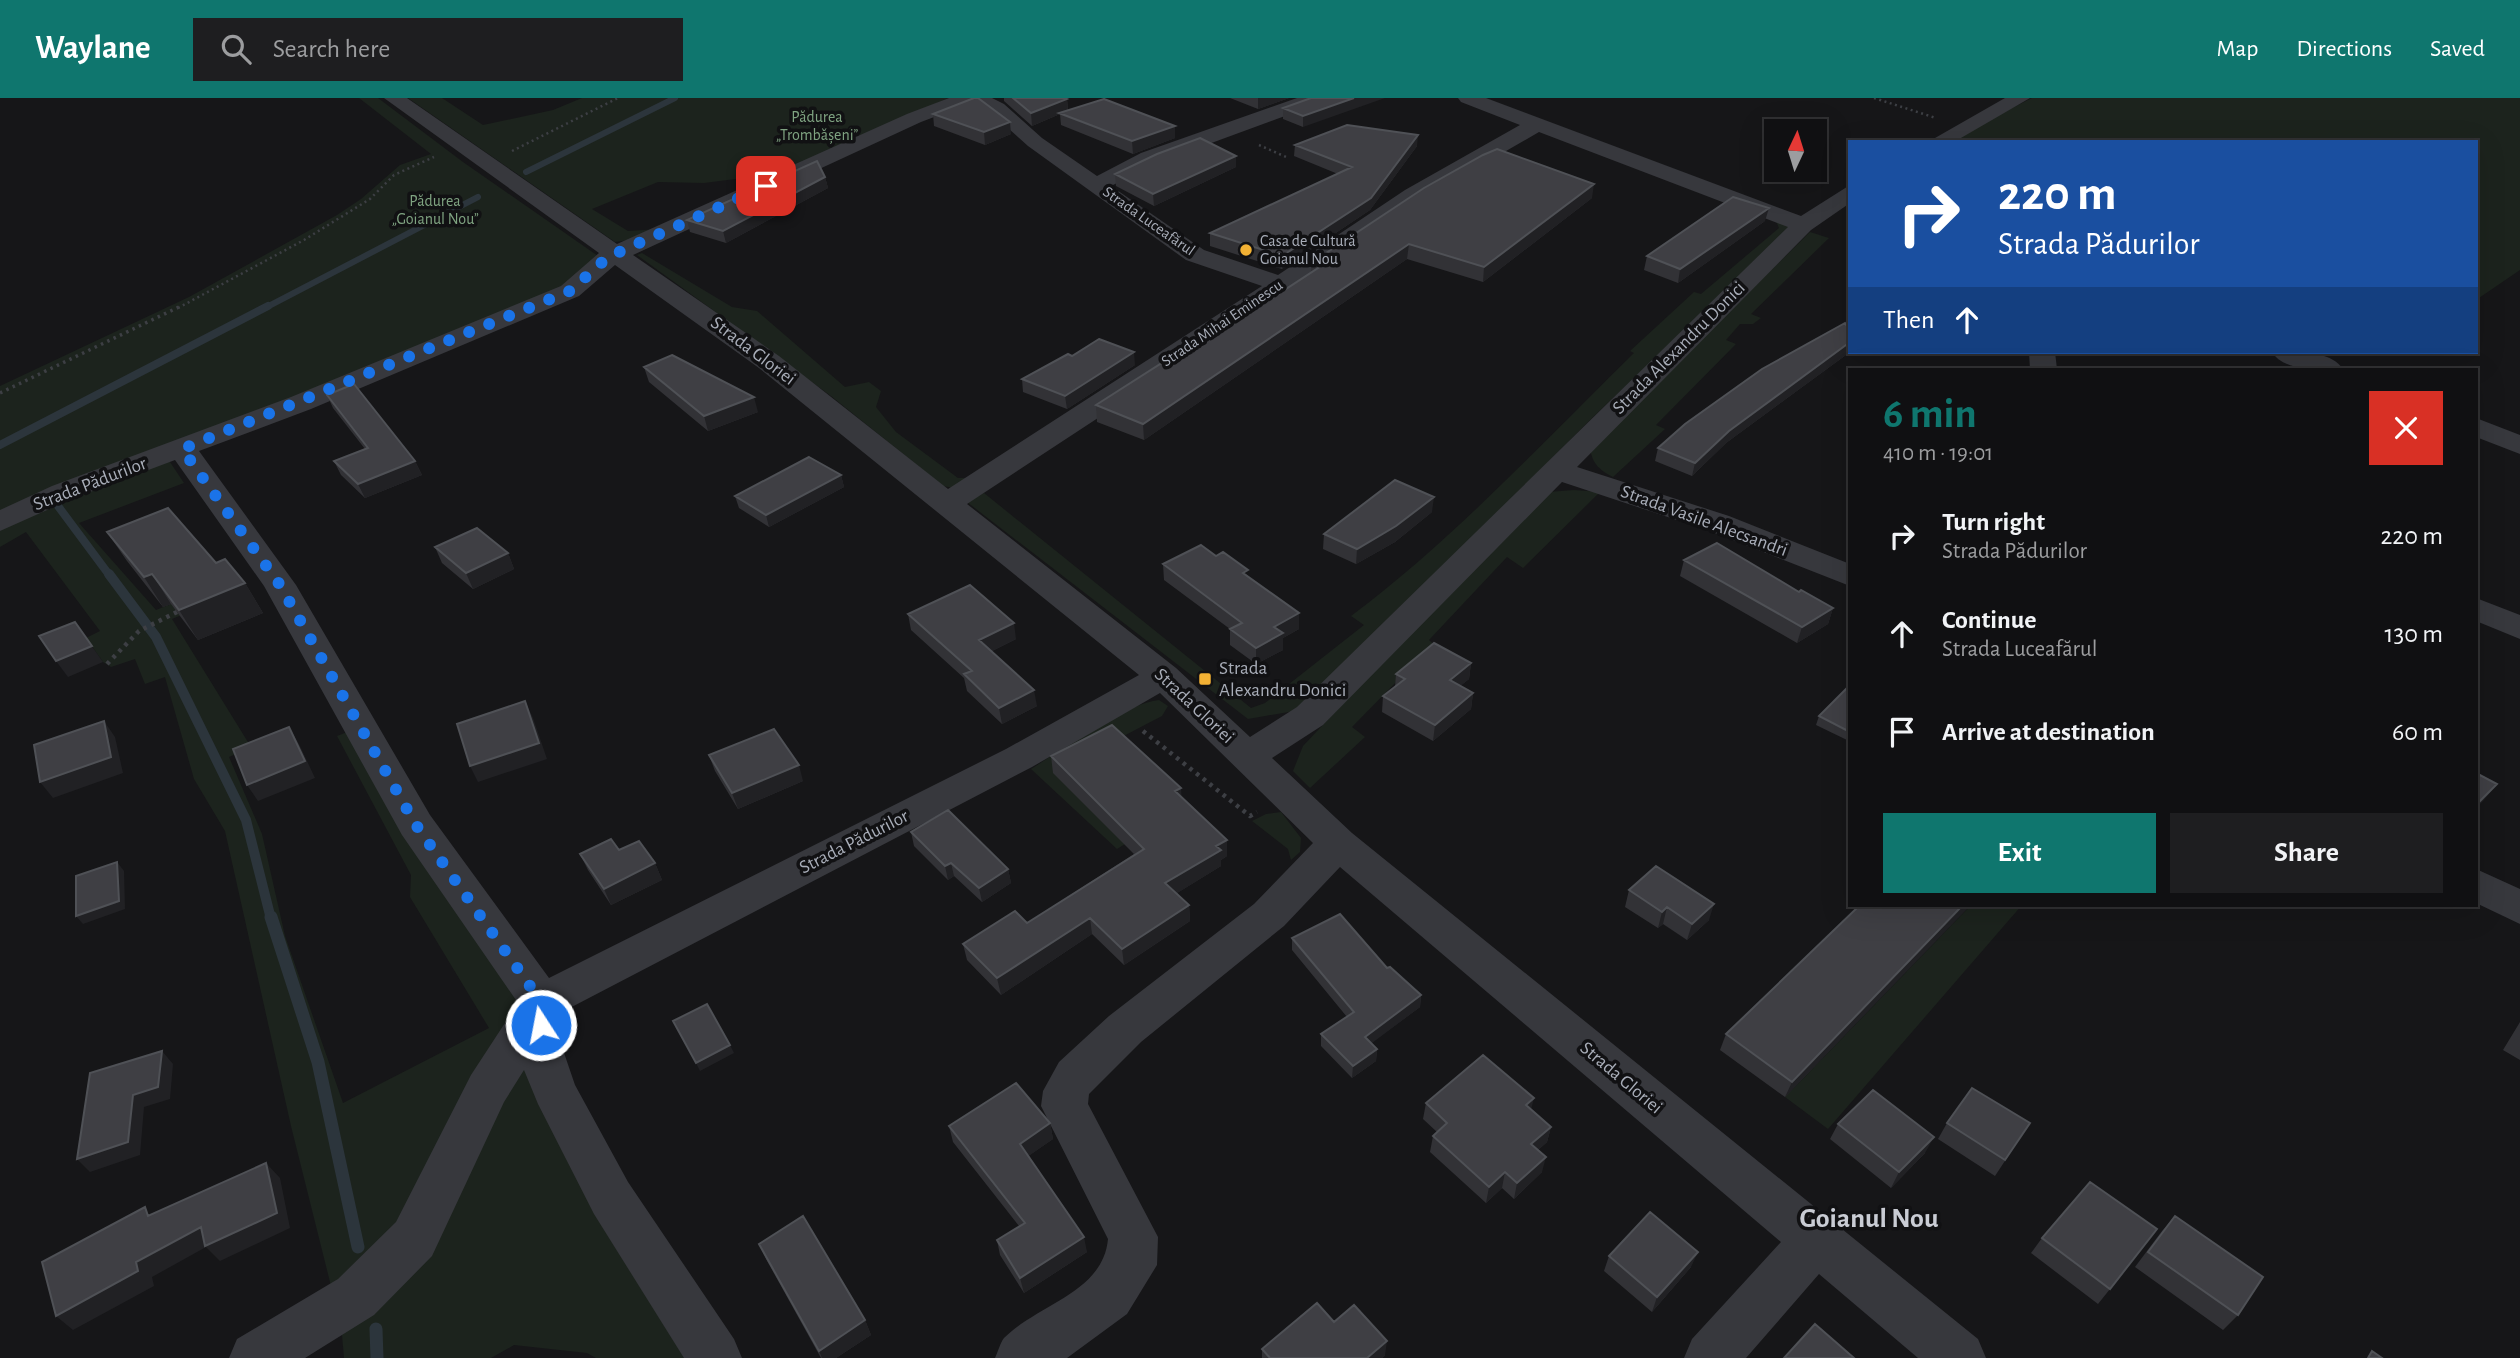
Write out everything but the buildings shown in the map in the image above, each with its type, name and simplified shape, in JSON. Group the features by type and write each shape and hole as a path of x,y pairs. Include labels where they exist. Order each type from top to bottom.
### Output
{"street":[{"name":"Strada Gloriei","path":"394,98 462,148 618,253 769,362 1163,676 1338,843 1959,1358"},
{"path":"618,253 914,118 967,98"},
{"name":"Strada Luceafărul","path":"976,98 997,108 1035,142 1195,255 1281,284"},
{"name":"Strada Luceafărul","path":"1098,185 1115,173 1149,158 1316,98"},
{"path":"1468,98 1803,225"},
{"path":"1942,140 2020,98"},
{"name":"Strada Mihai Eminescu","path":"946,504 1448,172 1536,125"},
{"name":"Strada Alexandru Donici","path":"1248,756 1310,716 1803,225 1848,192"},
{"name":"Strada Pădurilor","path":"0,522 63,492 182,449 570,291 618,253"},
{"path":"2290,354 2326,368"},
{"path":"2478,428 2520,445"},
{"path":"182,449 280,585 416,825 542,1003 539,1047 554,1090 611,1198 715,1358"},
{"name":"Strada Vasile Alecsandri","path":"1556,470 1718,523 1848,575"},
{"path":"2478,609 2520,628"},
{"name":"Strada Pădurilor","path":"542,1003 1020,758 1163,676"},
{"path":"1022,1358 1109,1296 1131,1265 1133,1237 1064,1106 1070,1084 1125,1030 1269,915 1338,843"},
{"path":"2478,885 2520,908"},
{"path":"256,1358 356,1297 414,1239 487,1089 542,1003"},
{"path":"1711,1358 1816,1240"}],"path":[{"path":"486,164 618,98"},
{"path":"1874,98 1966,127"},
{"path":"0,393 194,300 304,240 370,199 394,175 410,165 462,148"},
{"path":"107,664 139,631 186,608"},
{"path":"1143,732 1250,816 1289,796"}],"green space":[{"name":"Pădurea „Goianul Nou”","path":"359,98 378,98 463,162 598,256 562,289 0,515 0,386 189,297 337,215 361,199 400,165 431,154"},
{"name":"Pădurea „Trombășeni”","path":"408,98 442,98 483,125 553,110 582,98 948,98 766,182 751,177 704,183 658,182 592,209 628,231 660,229 637,239 615,242"},
{"path":"2032,98 2520,98 2520,270 2478,299 2478,140 1949,140"},
{"path":"1775,219 1794,226 1592,418 1300,710 1248,719 967,502 984,493 1251,708 1265,703 1364,625 1351,616 1462,523 1634,353 1630,351 1694,292 1701,294 1779,228"},
{"path":"1810,232 1829,238 1751,314 1761,318 1753,324 1740,324 1726,340 1736,344 1656,425 1665,429 1613,477 1601,469 1595,463 1590,449"},
{"path":"642,253 732,307 757,311 845,387 869,382 881,391 876,407 896,432 958,478 971,478 954,488 943,486 831,396 637,255"},
{"path":"168,459 184,483 79,523 156,610 235,578 243,589 172,619 251,747 229,757 262,834 285,936 343,1103 489,1028 410,897 411,875 337,736 350,731 521,1007 396,1241 334,1298 291,1126 225,831 194,779 165,677 145,684 135,659 111,667 103,662 86,638 100,631 26,532 0,547 0,526"},
{"path":"1548,492 1600,492 1523,568 1507,557 1429,640 1437,647 1404,674 1352,727 1365,737 1310,788 1293,771 1303,746 1538,497"},
{"path":"1159,700 1168,706 1162,716 1114,741 1184,807 1117,849 1031,769 1112,718 1129,709"},
{"path":"1281,812 1301,838 1300,852 1291,860 1288,849 1252,821 1266,814"},
{"path":"1969,907 2020,907 1828,1129 1785,1097"},
{"path":"527,1046 690,1358 596,1358 587,1353 514,1345 491,1358 344,1358 342,1335"}],"waterway":[{"path":"526,172 675,98"},
{"path":"265,308 478,197"},
{"path":"0,445 268,306"},
{"path":"58,506 110,576"},
{"path":"109,574 156,637 246,820 271,919"},
{"path":"271,917 318,1062 358,1247"},
{"path":"376,1329 377,1358"}],"place":[{"name":"Casa de Cultură Goianul Nou","path":"1246,250"},
{"name":"Strada Alexandru Donici","path":"1205,679"}],"district":[{"name":"Goianul Nou","path":"1869,1219"}],"route":[{"path":"541,1025 542,1003 416,825 280,585 182,449 570,291 582,284 608,257 766,186"}]}
